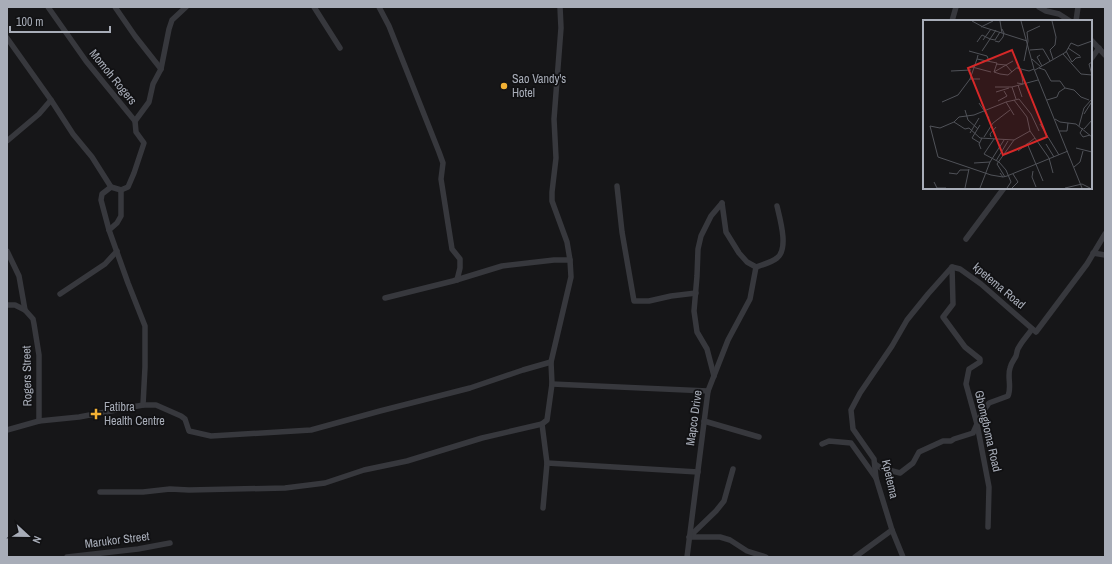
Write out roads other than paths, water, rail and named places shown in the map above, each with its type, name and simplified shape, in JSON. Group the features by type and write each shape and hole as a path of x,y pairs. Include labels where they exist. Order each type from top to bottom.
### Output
{"street":[{"name":"Momoh Rogers","path":"48,7 86,61 135,121"},
{"path":"114,7 161,69"},
{"path":"7,38 73,134 92,157 111,187 121,190 128,186 144,143 136,132 135,121 149,102 153,84 161,69 172,20 186,7"},
{"path":"314,7 340,48"},
{"path":"379,7 389,26 443,163 441,179 452,249 460,259 460,268 457,280"},
{"path":"100,492 143,492 170,489 285,488 325,483 364,470 407,461 482,438 542,424 546,420 552,384 551,362 571,277 567,242 552,201 556,158 554,119 560,7"},
{"path":"952,20 956,7"},
{"path":"1039,7 1059,14 1068,20"},
{"path":"1076,20 1078,7"},
{"path":"1092,41 1105,54"},
{"path":"1092,58 1099,48"},
{"path":"7,141 39,114 51,100"},
{"path":"617,186 622,232 634,301 649,301 696,292"},
{"path":"111,187 102,194 101,200 116,252 145,326 143,405"},
{"path":"966,238 1003,189"},
{"path":"109,230 117,223 121,216 121,190"},
{"path":"714,376 707,349 697,332 694,311 698,249 701,236 711,216 722,203 726,232 739,253 747,262 756,267 777,258 783,250 783,237 777,206"},
{"path":"875,464 881,468 900,473 913,463 919,452 943,441 951,441 954,438 973,433 982,413 989,403 1008,396 1010,386 1008,375 1010,366 1016,357 1018,347 1032,329 1036,332 1087,264 1105,234"},
{"name":"Rogers Street","path":"7,251 18,276 25,310 32,319 39,349 39,422"},
{"path":"60,294 105,264 116,252"},
{"path":"1093,253 1105,255"},
{"path":"385,298 457,280 502,266 554,260 570,260"},
{"name":"Mapco Drive","path":"687,557 708,391 728,340 750,299 756,267"},
{"name":"kpetema Road","path":"851,410 860,393 892,346 907,320 952,267 960,269 981,284 1032,329"},
{"name":"Gbomgboma Road","path":"952,267 953,304 943,317 965,347 980,359 980,362 970,369 966,384 977,424 990,487 988,527"},
{"path":"7,305 15,305 25,310"},
{"path":"7,430 39,422 79,417 143,405 156,405 185,419 189,431 212,436 311,430 470,388 551,362"},
{"path":"552,384 708,391"},
{"name":"Kpetema","path":"851,410 853,429 874,459 876,478 892,530 903,557"},
{"path":"704,421 759,438"},
{"path":"542,424 547,463 543,508"},
{"path":"822,444 829,441 851,443 876,478"},
{"path":"547,463 698,472"},
{"path":"690,537 724,502 733,469"},
{"path":"855,557 892,530"},
{"path":"690,537 720,537 730,540 747,551 766,557"},
{"name":"Marukor Street","path":"67,557 138,549 170,543"}],"place":[{"name":"Sao Vandy's Hotel","path":"504,86"},
{"name":"Fatibra Health Centre","path":"96,414"}]}
